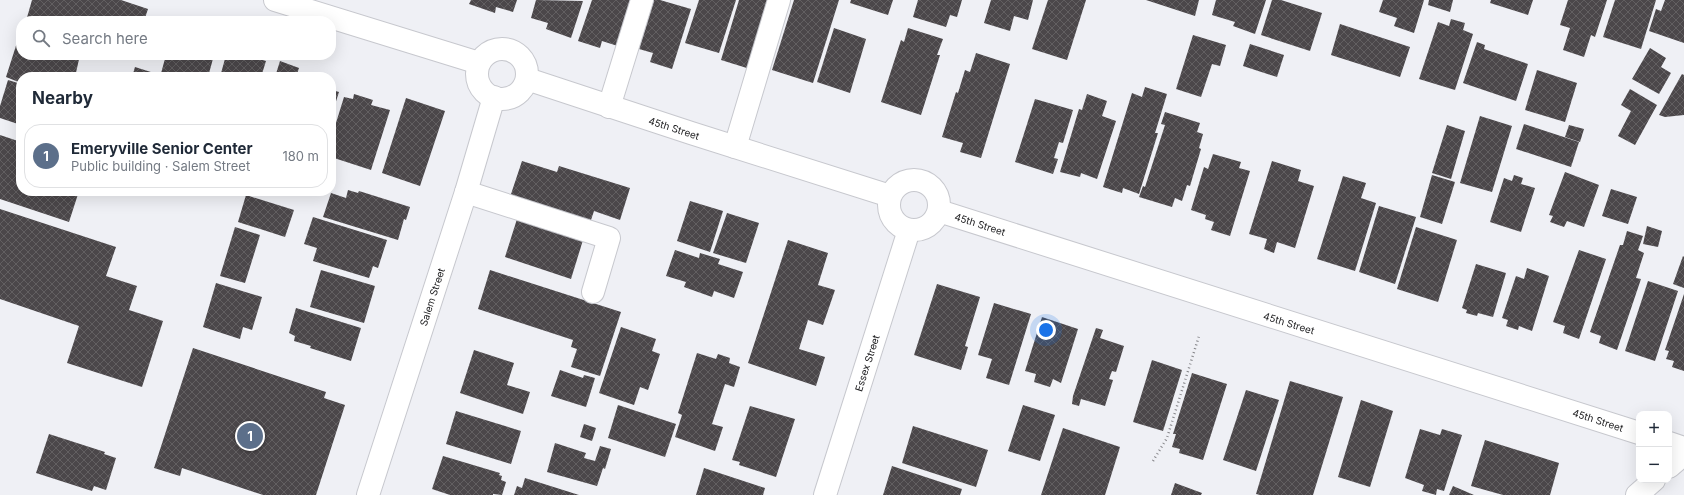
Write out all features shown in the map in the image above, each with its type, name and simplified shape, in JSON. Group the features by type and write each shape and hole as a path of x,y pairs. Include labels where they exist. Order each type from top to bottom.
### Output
{"street":[{"path":"275,0 326,16"},
{"path":"610,107 642,0"},
{"path":"735,147 779,0"},
{"path":"336,19 479,64"},
{"path":"500,48 513,50 523,59 527,72 527,79 525,86 514,96 501,99 486,94 480,87 476,72 479,64 487,53 500,48"},
{"name":"45th Street","path":"527,79 890,196"},
{"name":"Salem Street","path":"368,495 466,192 494,97"},
{"path":"918,180 930,186 935,191 938,197 939,211 934,220 927,227 917,230 909,230 899,226 893,220 889,208 890,196 898,185 904,182 918,180"},
{"path":"466,192 609,238 593,292"},
{"name":"45th Street","path":"939,211 1636,432"},
{"name":"Essex Street","path":"825,495 909,230"},
{"path":"1672,444 1684,448"},
{"path":"1672,464 1684,454"},
{"path":"1637,495 1651,483"}],"path":[{"path":"1153,461 1167,438 1199,336"}],"building":[{"path":"32,0 121,0 148,9 146,16 27,16"},
{"path":"471,0 517,0 513,12 496,7 495,13 469,4"},
{"path":"536,0 583,1 571,38 546,29 548,23 531,18"},
{"path":"592,0 639,0 624,48 602,41 600,48 578,41"},
{"path":"654,0 660,0 691,9 672,69 650,62 653,53 639,49"},
{"path":"699,0 736,0 719,53 685,43"},
{"path":"739,0 772,0 750,69 721,60"},
{"path":"794,0 839,0 813,83 772,70"},
{"path":"851,0 893,0 888,15 850,3"},
{"path":"918,0 962,0 957,17 950,15 946,27 913,17"},
{"path":"991,0 1033,0 1028,20 1014,16 1010,31 984,23"},
{"path":"1048,0 1086,0 1067,60 1032,49"},
{"path":"1146,0 1199,0 1195,16"},
{"path":"1216,0 1266,0 1255,34 1233,26 1235,22 1212,15"},
{"path":"1272,0 1281,0 1322,13 1310,51 1261,35"},
{"path":"1383,0 1424,0 1414,33 1394,26 1397,18 1379,12"},
{"path":"1429,0 1453,0 1450,12 1428,5"},
{"path":"1491,0 1533,0 1528,15 1490,3"},
{"path":"1568,0 1607,0 1595,37 1591,35 1584,57 1563,50 1570,28 1560,25"},
{"path":"1615,0 1656,0 1641,49 1603,37"},
{"path":"1665,0 1684,0 1684,43 1649,31 1656,9 1661,11"},
{"path":"1451,19 1465,23 1463,30 1473,34 1455,90 1419,79 1438,22 1449,26"},
{"path":"1340,24 1410,47 1400,77 1331,55"},
{"path":"834,28 866,39 850,93 817,82"},
{"path":"908,28 943,39 937,55 940,55 921,115 881,102 901,40 904,42"},
{"path":"1193,35 1226,45 1220,66 1212,64 1201,97 1176,89"},
{"path":"1477,42 1485,45 1484,49 1528,64 1516,101 1463,83"},
{"path":"1250,44 1284,55 1277,77 1243,66"},
{"path":"16,46 16,60 79,60 76,72 16,72 16,81 6,77"},
{"path":"1650,48 1666,58 1661,67 1671,73 1659,94 1632,79"},
{"path":"976,53 1010,64 981,158 960,152 963,143 942,137 956,92 958,93 965,70 970,72"},
{"path":"165,60 213,60 209,72 161,72"},
{"path":"225,60 266,61 263,72 221,72"},
{"path":"280,61 299,68 298,72 277,72"},
{"path":"135,67 151,72 134,72"},
{"path":"1537,70 1577,83 1565,122 1525,110"},
{"path":"1682,74 1684,75 1684,115 1665,117 1659,115"},
{"path":"8,80 16,82 16,123 0,118 0,106"},
{"path":"1145,87 1167,94 1155,133 1158,133 1139,194 1123,188 1122,193 1103,187 1132,93 1142,97"},
{"path":"1630,89 1657,105 1635,145 1618,136 1631,111 1621,105"},
{"path":"336,91 339,92 336,101"},
{"path":"354,94 373,100 371,105 390,110 371,170 336,159 336,123 344,97 353,99"},
{"path":"1087,94 1107,101 1102,116 1116,121 1097,179 1081,173 1080,177 1060,172 1079,109 1082,110"},
{"path":"406,98 445,111 420,186 382,173"},
{"path":"1035,99 1073,110 1063,143 1059,142 1054,158 1058,159 1053,174 1015,162"},
{"path":"1165,112 1200,123 1197,132 1203,134 1199,148 1201,149 1190,186 1187,185 1182,201 1175,198 1172,207 1139,197 1143,186 1145,187 1165,125 1161,124"},
{"path":"1480,116 1512,126 1492,192 1460,183"},
{"path":"1524,124 1579,142 1571,167 1516,149"},
{"path":"1447,125 1465,131 1451,179 1432,173"},
{"path":"1569,125 1584,129 1580,142 1565,137"},
{"path":"0,135 16,140 16,196 77,196 69,222 0,199"},
{"path":"1213,154 1241,162 1239,168 1250,171 1230,236 1211,230 1214,222 1205,219 1206,215 1191,210 1204,167 1208,169"},
{"path":"522,161 557,172 559,166 630,188 620,220 594,211 589,226 509,200"},
{"path":"1272,161 1301,170 1298,181 1314,186 1295,248 1277,242 1274,253 1264,249 1267,239 1249,234"},
{"path":"1565,172 1599,185 1584,227 1567,221 1564,227 1550,222 1553,216 1549,215"},
{"path":"1432,175 1455,182 1442,224 1420,217"},
{"path":"1514,175 1523,178 1521,184 1535,188 1521,232 1490,222 1504,178 1512,181"},
{"path":"1343,176 1366,183 1361,198 1376,203 1355,271 1317,259"},
{"path":"1611,189 1637,197 1628,224 1602,216"},
{"path":"348,190 358,193 359,191 410,207 406,220 404,219 398,240 323,217 330,196 336,196 336,195 346,198"},
{"path":"246,196 294,210 285,237 238,222"},
{"path":"690,201 723,211 710,252 677,241"},
{"path":"1379,206 1416,217 1395,284 1359,272"},
{"path":"0,209 116,247 106,276 137,286 129,310 163,321 142,387 67,363 79,326 0,299"},
{"path":"727,213 759,223 746,263 713,253"},
{"path":"313,217 387,240 378,268 373,266 369,278 313,261 317,248 304,244"},
{"path":"517,219 583,240 571,279 505,257"},
{"path":"1647,226 1662,231 1658,247 1643,244"},
{"path":"235,227 260,235 245,283 220,276"},
{"path":"1416,227 1457,240 1438,302 1397,289"},
{"path":"1627,231 1643,236 1638,250 1644,253 1636,278 1641,279 1617,350 1599,343 1601,336 1590,332 1620,245 1623,245"},
{"path":"788,240 828,253 818,285 835,290 823,325 808,320 799,349 825,357 816,386 748,363"},
{"path":"675,250 699,258 700,253 720,259 718,264 743,272 734,298 714,291 712,297 684,287 686,282 666,276"},
{"path":"1579,250 1606,259 1579,339 1563,333 1565,326 1553,322"},
{"path":"1683,256 1684,257 1684,288 1673,284"},
{"path":"1476,264 1506,273 1493,317 1478,313 1477,316 1466,313 1467,310 1462,308"},
{"path":"1527,268 1549,276 1532,331 1519,326 1518,330 1506,326 1508,320 1502,318 1516,276 1524,279"},
{"path":"321,270 375,286 364,323 310,307"},
{"path":"490,270 621,312 600,376 571,367 577,349 571,347 573,340 478,309"},
{"path":"1648,281 1678,291 1655,361 1625,351"},
{"path":"216,283 262,297 252,330 243,327 240,339 203,327"},
{"path":"937,284 980,297 965,346 968,347 961,370 914,355"},
{"path":"1684,294 1684,371 1672,367 1674,361 1666,359 1669,351 1665,350"},
{"path":"994,303 1031,314 1009,385 986,378 992,359 978,355"},
{"path":"296,308 361,328 351,361 310,348 311,346 294,341 295,336 289,333"},
{"path":"1042,317 1078,329 1061,383 1053,379 1050,387 1034,382 1036,374 1025,371"},
{"path":"621,327 656,339 652,351 660,354 648,390 640,387 634,405 599,393"},
{"path":"1096,328 1103,330 1100,338 1124,346 1116,372 1112,371 1109,379 1113,380 1105,406 1081,399 1079,406 1072,404 1073,396"},
{"path":"193,348 326,392 324,398 345,405 316,495 263,495 182,468 180,476 154,468"},
{"path":"474,350 514,363 507,385 530,392 523,414 460,393"},
{"path":"697,353 716,359 718,354 730,358 729,363 740,367 734,387 725,384 712,424 723,427 715,451 675,437 682,415 678,413"},
{"path":"1152,360 1182,370 1163,431 1133,422"},
{"path":"560,370 583,378 584,375 595,378 586,407 551,396"},
{"path":"1192,373 1227,384 1203,460 1179,453 1180,449 1172,447 1176,434 1173,434"},
{"path":"1290,381 1343,397 1313,495 1256,494"},
{"path":"1246,390 1279,400 1256,471 1223,460"},
{"path":"1361,400 1393,411 1370,487 1338,477"},
{"path":"618,405 676,424 665,457 608,438"},
{"path":"1023,405 1055,415 1040,461 1008,451"},
{"path":"750,406 795,419 776,477 739,465 740,462 732,460"},
{"path":"456,411 521,431 511,464 446,444"},
{"path":"584,424 596,428 592,441 580,437"},
{"path":"913,426 988,450 976,487 902,463"},
{"path":"1063,428 1120,447 1105,495 1041,495"},
{"path":"1420,429 1440,435 1442,429 1462,435 1444,491 1437,489 1436,495 1422,491 1424,485 1405,478"},
{"path":"49,434 105,452 104,454 116,458 106,490 94,486 92,491 36,473"},
{"path":"1485,440 1559,463 1550,495 1503,495 1471,486"},
{"path":"555,443 586,453 584,458 595,461 600,446 611,449 605,469 603,468 597,486 547,472"},
{"path":"443,456 500,473 499,475 502,476 501,480 506,482 502,495 450,495 432,489"},
{"path":"892,466 962,489 960,495 883,495"},
{"path":"704,468 765,488 763,495 696,495"},
{"path":"525,478 579,495 514,495 517,486 522,488"},
{"path":"1175,483 1202,493 1201,495 1171,495"},
{"path":"1453,486 1474,495 1449,495"}],"place":[{"name":"Emeryville Senior Center","path":"250,436"}]}
